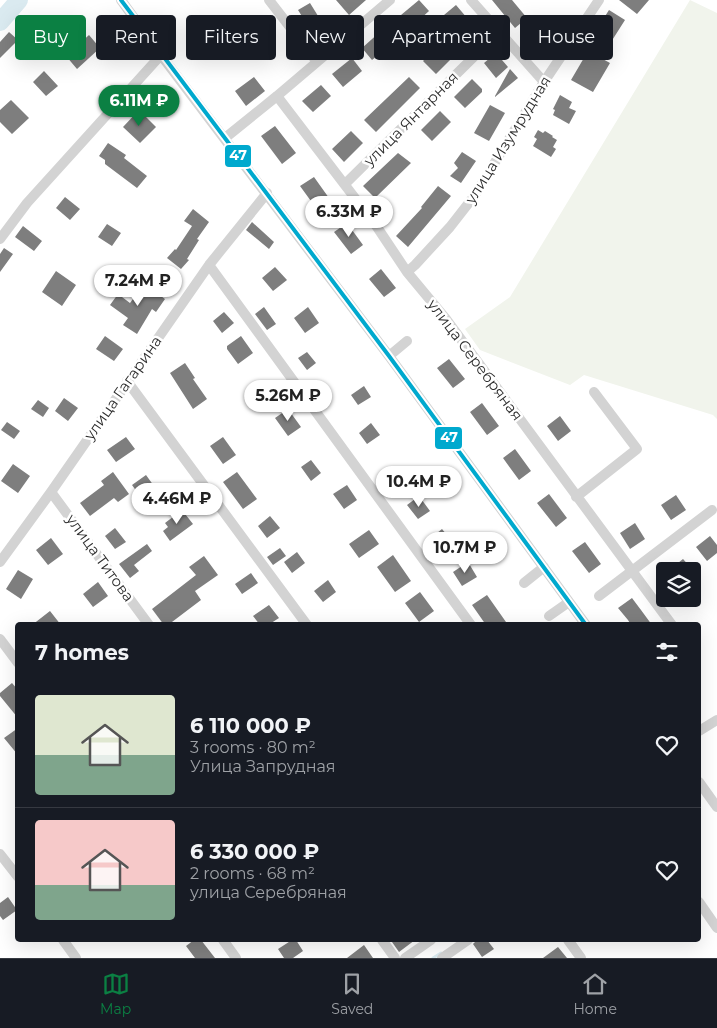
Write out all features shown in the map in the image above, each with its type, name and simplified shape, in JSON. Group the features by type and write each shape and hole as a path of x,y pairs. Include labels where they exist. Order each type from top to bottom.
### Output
{"street":[{"path":"121,0 132,15"},
{"path":"269,0 317,62"},
{"path":"225,138 390,0"},
{"path":"471,0 484,15"},
{"name":"улица Изумрудная","path":"407,272 415,266 450,227 475,195 544,82 599,0"},
{"path":"510,44 544,82"},
{"path":"0,238 27,203 156,60"},
{"path":"165,60 389,356 584,622"},
{"name":"улица Янтарная","path":"344,184 470,60"},
{"name":"улица Серебряная","path":"277,96 670,622"},
{"name":"улица Гагарина","path":"0,562 209,265 267,193"},
{"path":"209,265 469,622"},
{"path":"389,356 407,341"},
{"path":"127,381 305,622"},
{"path":"576,497 637,449 594,392"},
{"name":"улица Титова","path":"51,492 147,622"},
{"path":"599,596 712,510"},
{"path":"524,583 544,567"},
{"path":"548,616 569,602"},
{"path":"0,639 15,659"},
{"path":"701,730 717,720"},
{"path":"701,785 717,806"},
{"path":"0,854 15,873"},
{"path":"701,905 717,928"},
{"path":"64,942 76,958"},
{"path":"224,942 236,958"},
{"path":"383,942 395,958"},
{"path":"405,958 428,942"},
{"path":"442,958 465,942"},
{"path":"569,942 580,958"}],"shaded area":[{"path":"690,0 717,13 717,419 713,415 584,375 570,385 480,350 465,329 510,297"}],"building":[{"path":"336,0 366,0 349,15"},
{"path":"419,0 429,11 425,15 401,15"},
{"path":"492,0 512,0 524,15 520,15 520,24 515,28 510,22 510,15 504,15"},
{"path":"619,0 649,0 637,14"},
{"path":"310,3 317,15 301,15 298,10"},
{"path":"456,5 464,15 444,15"},
{"path":"609,10 625,20 613,39 613,15 606,15"},
{"path":"9,32 15,37 15,43 0,58 0,42"},
{"path":"89,35 96,43 96,52 77,69 69,60 86,60 86,38"},
{"path":"374,37 374,58 372,60 364,50 364,46"},
{"path":"350,60 354,60 362,71 343,87 332,74"},
{"path":"424,60 450,60 436,74"},
{"path":"488,60 502,60 508,67 496,78 484,63"},
{"path":"583,60 604,60 610,63 593,92 571,80"},
{"path":"510,69 518,78 495,97 495,96"},
{"path":"44,71 58,86 46,96 33,82"},
{"path":"254,77 265,91 246,106 235,91"},
{"path":"409,77 420,88 376,132 364,120"},
{"path":"472,79 482,89 482,92 465,108 454,97"},
{"path":"321,85 331,96 313,112 302,101"},
{"path":"560,95 572,102 569,108 576,111 569,124 553,115 555,110 553,109"},
{"path":"11,100 29,118 12,134 0,122 0,110"},
{"path":"490,105 505,113 489,141 474,133"},
{"path":"139,110 156,127 140,143 123,127"},
{"path":"440,111 451,122 432,141 421,130"},
{"path":"275,126 296,153 282,164 261,136"},
{"path":"538,130 543,133 545,131 557,140 553,147 556,149 551,157 533,146 537,139 534,137"},
{"path":"351,131 363,143 344,162 332,149"},
{"path":"108,143 126,155 124,158 147,176 137,188 105,164 105,160 99,156"},
{"path":"462,152 476,161 461,183 450,176 458,168 454,163"},
{"path":"398,153 411,163 375,198 363,186"},
{"path":"314,177 329,198 316,208 300,186"},
{"path":"438,186 451,196 408,247 396,236 422,208"},
{"path":"65,197 80,209 70,220 56,208"},
{"path":"193,209 209,222 197,239 199,240 187,259 189,260 181,269 167,258 176,250 192,226 184,221"},
{"path":"252,222 274,242 269,249 246,230"},
{"path":"347,223 363,245 351,254 334,232"},
{"path":"107,224 121,233 112,246 98,237"},
{"path":"23,226 42,241 34,251 15,237"},
{"path":"4,248 13,254 0,272 0,254"},
{"path":"275,267 287,280 273,291 262,278"},
{"path":"381,269 396,288 384,297 369,279"},
{"path":"56,271 76,285 62,306 42,292"},
{"path":"144,284 165,299 156,312 152,309 137,334 123,325 128,318 110,305 118,294 130,303"},
{"path":"264,307 276,324 267,330 255,314"},
{"path":"308,307 319,323 305,333 294,318"},
{"path":"224,312 234,323 222,333 213,321"},
{"path":"105,336 123,349 114,361 96,349"},
{"path":"241,336 253,353 238,364 227,349 227,346"},
{"path":"307,352 316,363 307,370 298,358"},
{"path":"449,359 465,379 453,388 437,368"},
{"path":"185,363 195,378 193,379 207,399 193,409 170,373"},
{"path":"271,381 280,395 263,407 254,393"},
{"path":"364,386 371,397 358,405 351,395"},
{"path":"64,398 78,408 68,421 55,411"},
{"path":"38,400 49,408 43,417 31,409"},
{"path":"482,403 499,426 487,435 470,412"},
{"path":"288,409 301,427 288,436 275,418"},
{"path":"560,416 571,431 558,441 547,426"},
{"path":"7,422 20,431 14,439 1,430"},
{"path":"371,423 380,435 367,444 359,433"},
{"path":"126,437 135,449 116,462 107,450"},
{"path":"223,437 236,455 223,464 210,446"},
{"path":"515,449 531,471 519,480 503,458"},
{"path":"311,460 321,473 311,481 301,467"},
{"path":"13,464 30,476 18,493 1,481"},
{"path":"397,467 406,480 391,491 381,478"},
{"path":"113,472 129,494 118,502 114,498 90,516 80,503 104,485 101,481"},
{"path":"237,472 257,499 243,509 223,482"},
{"path":"146,475 167,504 153,514 132,485"},
{"path":"347,485 357,500 344,509 333,494"},
{"path":"549,494 567,518 556,527 537,503"},
{"path":"676,495 686,510 671,520 661,505"},
{"path":"419,496 430,511 418,519 407,505"},
{"path":"182,510 193,524 170,541 163,531 168,527 165,523"},
{"path":"270,516 280,528 267,538 258,526"},
{"path":"635,523 645,539 630,549 620,533"},
{"path":"115,528 126,542 115,549 105,536"},
{"path":"442,529 456,546 440,558 427,541"},
{"path":"369,530 379,544 359,558 349,544"},
{"path":"710,536 717,545 717,553 707,561 696,547"},
{"path":"51,538 63,554 48,565 36,550"},
{"path":"585,542 601,564 589,573 572,551"},
{"path":"147,544 152,551 134,565 139,571 130,578 119,564"},
{"path":"280,548 286,556 273,565 267,557"},
{"path":"297,552 305,563 292,573 284,562"},
{"path":"393,555 411,581 395,592 377,567"},
{"path":"204,556 218,575 195,591 201,600 172,622 162,622 152,609 196,575 189,567"},
{"path":"468,562 477,577 462,586 453,572"},
{"path":"18,570 33,579 21,599 6,589"},
{"path":"251,573 258,583 242,594 235,584"},
{"path":"328,580 336,592 323,602 314,591"},
{"path":"98,582 108,596 93,607 83,594"},
{"path":"420,592 434,611 419,622 405,603"},
{"path":"487,595 506,622 484,622 472,605"},
{"path":"632,598 650,622 629,622 618,608"},
{"path":"269,605 279,618 273,622 258,622 253,616"},
{"path":"50,611 59,622 36,622"},
{"path":"12,683 15,686 15,714 0,696 0,693"},
{"path":"15,730 15,751 4,738"},
{"path":"8,897 15,907 15,911 3,920 0,916 0,903"},
{"path":"191,942 203,942 215,958 195,958 186,946"},
{"path":"289,942 297,942 303,951 293,958 284,958 278,949"},
{"path":"392,942 412,942 399,952"},
{"path":"475,942 489,942 494,949 482,957 473,944"},
{"path":"364,945 373,958 347,958"},
{"path":"558,947 567,958 543,958"}],"waterway":[{"path":"0,22 19,0"},
{"path":"433,958 441,953"}],"transit line":[{"name":"47","path":"121,0 389,356 584,622"}]}
